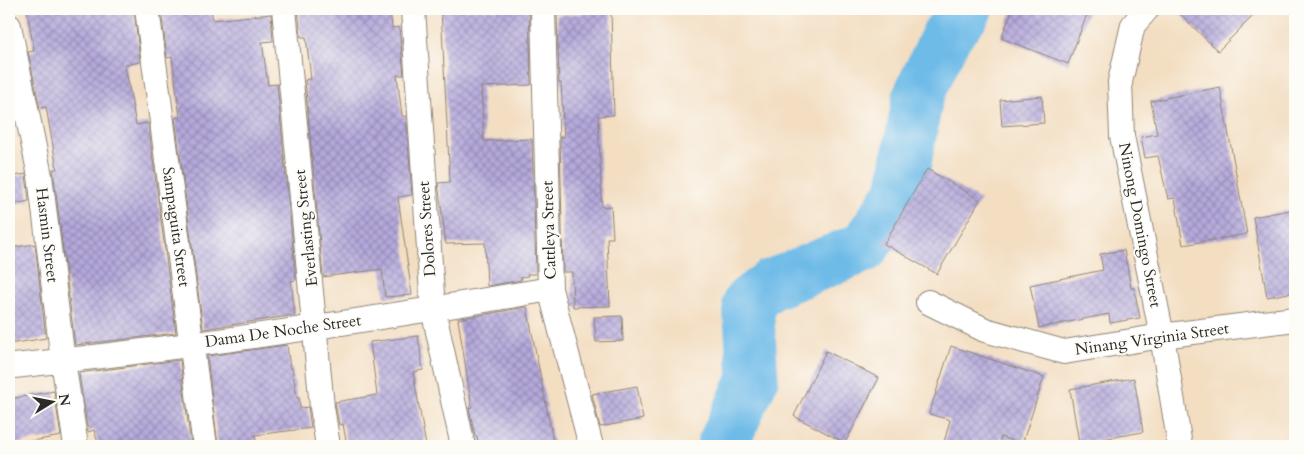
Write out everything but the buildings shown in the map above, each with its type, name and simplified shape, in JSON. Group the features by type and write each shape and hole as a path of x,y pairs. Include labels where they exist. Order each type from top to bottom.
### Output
{"street":[{"name":"Sampaguita Street","path":"147,9 205,446"},
{"name":"Everlasting Street","path":"284,9 316,327 322,407 328,446"},
{"name":"Dolores Street","path":"413,9 433,309 463,446"},
{"name":"Cattleya Street","path":"543,9 550,289 590,446"},
{"name":"Ninong Domingo Street","path":"1147,9 1133,25 1120,82 1122,136 1162,336 1180,446"},
{"name":"Hasmin Street","path":"9,26 40,176 63,361 76,446"},
{"name":"Dama De Noche Street","path":"14,366 316,327 550,289"},
{"name":"Ninang Virginia Street","path":"928,302 985,330 1064,352 1162,336 1295,319"}],"waterway":[{"path":"722,446 753,379 748,302 770,285 864,247 901,191 918,96 946,36 967,9"}]}
